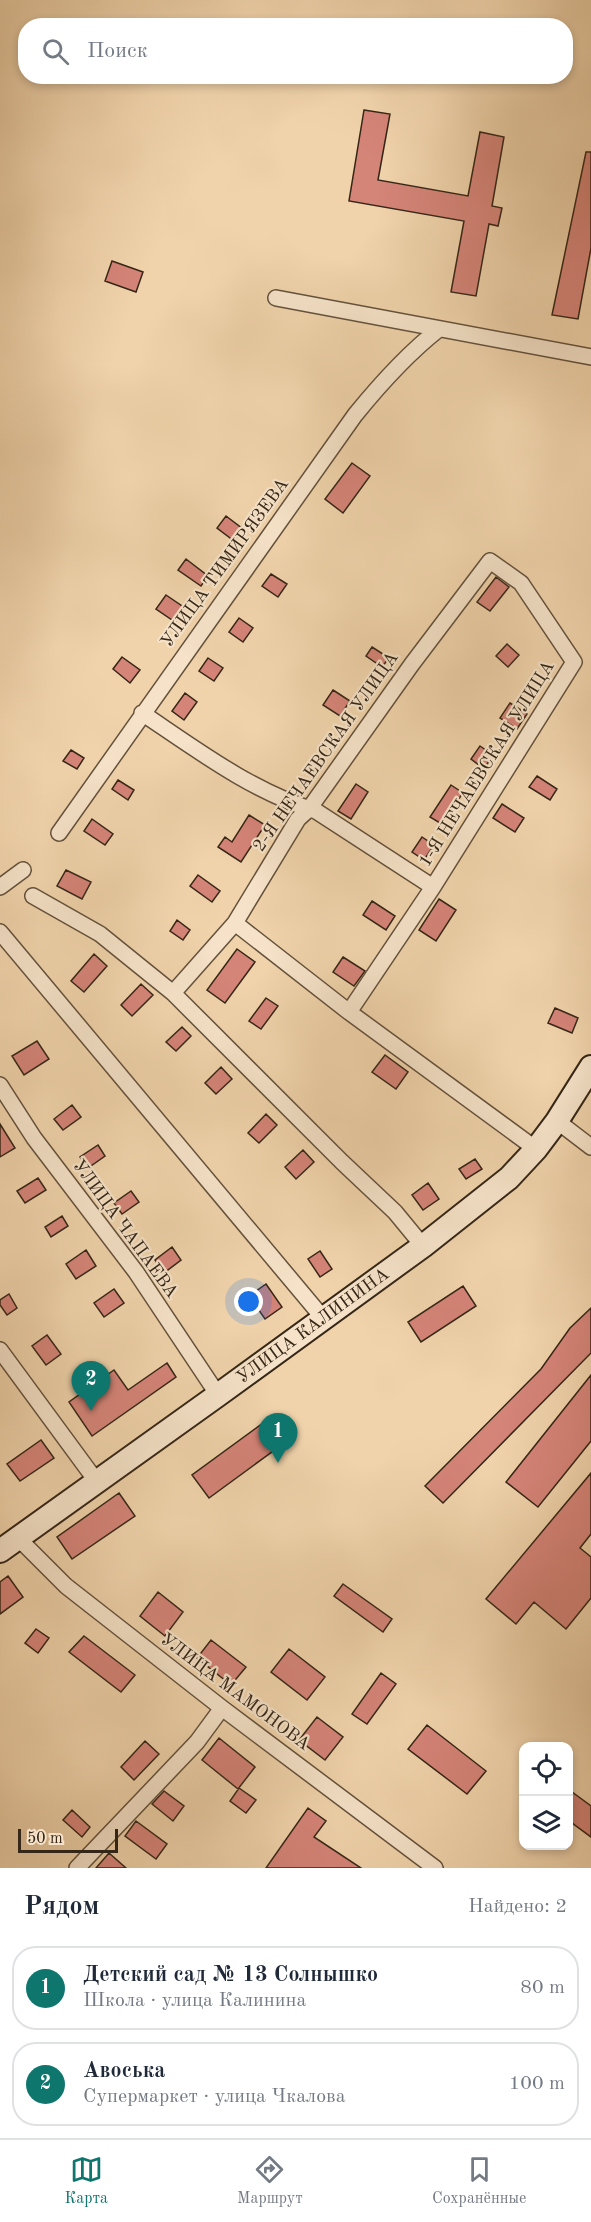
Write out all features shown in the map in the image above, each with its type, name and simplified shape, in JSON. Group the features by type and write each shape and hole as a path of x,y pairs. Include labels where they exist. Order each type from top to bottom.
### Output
{"main road":[{"name":"УЛИЦА КАЛИНИНА","path":"9,1544 98,1482 423,1245 509,1178 536,1149 557,1121 591,1067"}],"street":[{"path":"276,298 591,357"},
{"name":"УЛИЦА ТИМИРЯЗЕВА","path":"59,833 142,713 356,415 388,374 416,346 439,329"},
{"name":"2-Я НЕЧАЕВСКАЯ УЛИЦА","path":"172,993 235,923 298,819 309,809 419,655 490,561 521,583 574,662"},
{"name":"1-Я НЕЧАЕВСКАЯ УЛИЦА","path":"349,1012 433,887 574,662"},
{"name":"1-Я НЕЧАЕВСКАЯ УЛИЦА","path":"142,713 218,764 253,784 300,807 316,812 433,887"},
{"path":"0,887 23,870"},
{"path":"33,896 100,934 172,993 395,1212 423,1245"},
{"path":"235,923 349,1012 536,1149"},
{"path":"0,932 323,1318"},
{"name":"УЛИЦА ЧАПАЕВА","path":"0,1085 34,1138 136,1272 218,1395"},
{"path":"557,1121 591,1147"},
{"path":"0,1350 98,1482"},
{"name":"УЛИЦА МАМОНОВА","path":"9,1544 435,1868"},
{"path":"77,1868 197,1742 222,1708"}],"building":[{"path":"364,110 390,114 378,180 468,196 480,132 504,137 492,206 502,208 498,226 489,224 476,296 451,292 464,221 349,201"},
{"path":"586,152 591,152 591,248 578,319 552,315"},
{"path":"112,261 143,272 136,292 105,281"},
{"path":"352,463 370,476 343,513 325,499"},
{"path":"226,516 243,529 234,541 217,528"},
{"path":"186,559 208,576 201,586 178,570"},
{"path":"271,574 287,584 278,597 262,586"},
{"path":"496,577 509,587 490,611 477,602"},
{"path":"166,595 185,608 175,622 156,609"},
{"path":"239,618 253,628 243,642 229,632"},
{"path":"507,644 519,655 508,667 496,656"},
{"path":"372,647 389,658 382,667 366,656"},
{"path":"122,657 140,670 130,683 113,669"},
{"path":"208,658 223,668 214,681 199,671"},
{"path":"333,690 350,701 340,716 323,705"},
{"path":"185,693 197,702 184,720 172,711"},
{"path":"510,703 527,714 517,729 500,718"},
{"path":"480,746 493,755 484,769 471,759"},
{"path":"71,750 84,758 77,769 63,761"},
{"path":"537,776 557,789 550,800 529,787"},
{"path":"118,780 134,790 128,800 112,789"},
{"path":"356,784 368,792 351,819 338,811"},
{"path":"451,785 463,793 440,823 430,817"},
{"path":"502,804 524,818 515,832 493,818"},
{"path":"249,815 265,825 241,862 218,847 225,837 232,842"},
{"path":"92,819 113,834 105,845 84,831"},
{"path":"422,837 434,845 424,860 412,852"},
{"path":"66,870 91,882 82,899 57,886"},
{"path":"198,875 220,891 212,902 190,886"},
{"path":"439,899 456,910 436,941 419,930"},
{"path":"372,901 395,916 386,930 363,915"},
{"path":"177,920 190,930 183,940 170,931"},
{"path":"237,949 255,962 225,1003 207,990"},
{"path":"94,954 107,966 84,992 71,981"},
{"path":"343,957 365,971 354,986 333,972"},
{"path":"141,984 153,995 132,1016 121,1005"},
{"path":"266,998 278,1006 261,1029 249,1021"},
{"path":"555,1008 578,1018 572,1033 548,1023"},
{"path":"182,1027 191,1036 176,1051 166,1042"},
{"path":"37,1041 49,1059 24,1075 12,1056"},
{"path":"385,1055 408,1072 396,1089 372,1072"},
{"path":"221,1067 232,1079 216,1094 205,1083"},
{"path":"72,1105 81,1117 63,1130 54,1119"},
{"path":"266,1114 277,1125 259,1143 248,1133"},
{"path":"0,1124 15,1148 0,1157"},
{"path":"98,1145 105,1156 88,1168 80,1157"},
{"path":"303,1150 314,1162 296,1179 285,1167"},
{"path":"475,1159 482,1169 466,1179 459,1169"},
{"path":"38,1178 46,1190 25,1203 17,1191"},
{"path":"428,1183 439,1199 423,1210 412,1195"},
{"path":"131,1191 139,1202 122,1214 114,1203"},
{"path":"62,1216 68,1226 51,1237 45,1227"},
{"path":"172,1247 181,1260 164,1273 155,1260"},
{"path":"86,1250 96,1266 76,1279 66,1264"},
{"path":"320,1251 332,1269 320,1277 308,1259"},
{"path":"266,1284 282,1307 265,1319 249,1296"},
{"path":"463,1286 476,1306 421,1342 408,1322"},
{"path":"114,1289 124,1303 104,1317 94,1303"},
{"path":"9,1294 17,1308 7,1315 0,1305 0,1300"},
{"path":"591,1308 591,1353 443,1503 425,1486 541,1369 570,1328"},
{"path":"47,1335 61,1354 46,1365 32,1346"},
{"path":"167,1363 176,1377 92,1436 69,1402 114,1370 128,1390"},
{"path":"591,1375 591,1441 538,1507 506,1482"},
{"path":"263,1423 280,1446 209,1498 192,1475"},
{"path":"41,1440 54,1458 20,1481 7,1464"},
{"path":"591,1473 591,1534 580,1548 591,1557 591,1598 566,1629 534,1602 516,1624 486,1599"},
{"path":"119,1493 135,1516 72,1559 57,1537"},
{"path":"8,1576 23,1597 0,1614 0,1582"},
{"path":"343,1584 392,1619 383,1632 334,1596"},
{"path":"158,1592 183,1612 165,1636 140,1616"},
{"path":"36,1629 49,1638 38,1653 25,1643"},
{"path":"84,1636 135,1675 121,1692 69,1652"},
{"path":"211,1640 246,1667 231,1685 197,1658"},
{"path":"289,1649 325,1677 307,1700 271,1672"},
{"path":"381,1673 396,1684 367,1724 352,1714"},
{"path":"317,1717 343,1737 325,1760 299,1740"},
{"path":"427,1725 486,1771 467,1794 408,1749"},
{"path":"219,1738 255,1767 238,1789 202,1760"},
{"path":"145,1741 159,1754 134,1780 121,1767"},
{"path":"239,1788 256,1800 246,1813 230,1801"},
{"path":"164,1791 184,1806 173,1821 152,1804"},
{"path":"573,1793 591,1806 591,1837 573,1824"},
{"path":"308,1808 326,1821 314,1837 361,1868 266,1868"},
{"path":"72,1810 90,1827 82,1837 63,1820"},
{"path":"136,1821 167,1844 156,1859 125,1836"},
{"path":"109,1853 126,1868 96,1868"}],"place":[{"name":"Авоська","path":"91,1411"},
{"name":"Детский сад № 13 Солнышко","path":"278,1463"}]}
